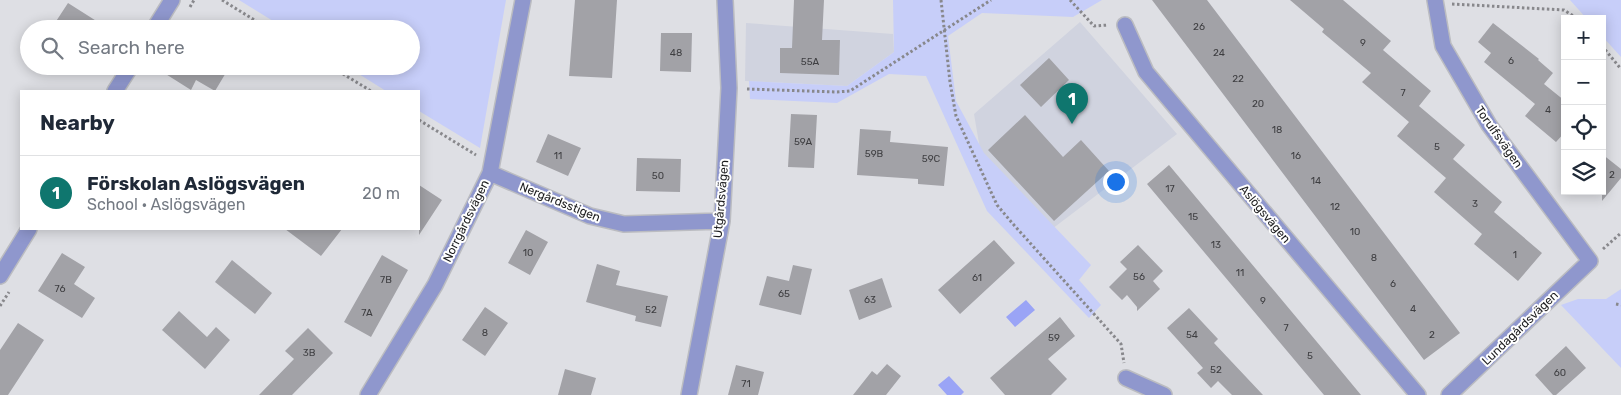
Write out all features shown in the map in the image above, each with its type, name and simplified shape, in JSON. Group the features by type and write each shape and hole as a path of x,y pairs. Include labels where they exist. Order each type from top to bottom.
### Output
{"street":[{"path":"160,20 172,0"},
{"name":"Norrgårdsvägen","path":"368,395 435,285 491,169 523,0"},
{"name":"Utgårdsvägen","path":"689,395 722,221 729,88 726,0"},
{"name":"Torulfsvägen","path":"1436,1 1442,46 1489,125 1590,261"},
{"name":"Aslögsvägen","path":"1125,25 1146,72 1418,395"},
{"path":"116,90 125,75"},
{"name":"Nergårdsstigen","path":"491,169 590,216 624,224 722,221"},
{"path":"0,276 29,230"},
{"name":"Lundagårdsvägen","path":"1449,395 1590,261"},
{"path":"1126,378 1164,395"}],"path":[{"path":"222,0 254,20"},
{"path":"941,0 950,82 956,116 997,205 1121,344 1126,378"},
{"path":"729,88 850,91 991,0"},
{"path":"1070,0 1094,26 1125,25"},
{"path":"1436,1 1564,10 1572,15"},
{"path":"1606,51 1621,69"},
{"path":"345,75 369,90"},
{"path":"420,121 491,169"},
{"path":"1590,261 1621,233"},
{"path":"1616,304 1621,305"}],"shaded area":[{"path":"239,0 506,0 480,148 420,112 420,90 384,90 360,75 420,75 420,20 271,20"},
{"path":"893,0 1102,0 1073,17 982,13 948,36 956,101 984,153 1091,265 1079,280 1101,305 1089,318 987,211 926,76 889,74 837,103 750,99 749,81 847,86 894,52"},
{"path":"1570,0 1621,0 1621,57 1606,40 1606,15 1583,15"},
{"path":"1080,22 1177,134 1052,229 981,155 974,114"},
{"path":"746,23 893,34 894,52 847,86 745,81"},
{"path":"1621,289 1621,368 1561,305 1578,299 1606,299"}],"water":[{"path":"1026,300 1035,310 1015,327 1006,317"},
{"path":"949,376 964,392 961,395 947,395 938,385"}],"building":[{"path":"575,0 617,0 612,78 569,76"},
{"path":"794,0 824,0 822,40 840,40 839,75 780,73 780,48 792,48"},
{"path":"1152,0 1207,0 1460,333 1424,360"},
{"path":"1290,0 1343,0 1391,41 1383,50 1431,91 1419,106 1465,145 1453,159 1502,202 1494,212 1542,253 1518,281 1474,244 1482,234 1434,192 1446,178 1397,136 1409,122 1362,82 1371,73 1322,32 1324,29"},
{"path":"68,3 95,20 57,20"},
{"path":"1493,23 1539,59 1553,73 1544,84 1561,98 1561,136 1556,142 1525,116 1535,104 1484,62 1491,53 1478,42"},
{"path":"661,33 692,33 691,72 660,71"},
{"path":"1049,58 1069,80 1041,107 1020,85"},
{"path":"167,75 225,75 216,90 196,80 191,90"},
{"path":"791,114 817,115 814,168 788,167"},
{"path":"1025,115 1063,157 1081,140 1109,171 1054,221 988,150"},
{"path":"860,129 891,131 890,142 948,147 944,186 918,184 918,179 857,175"},
{"path":"548,134 581,148 568,176 536,162"},
{"path":"1606,157 1621,169 1621,178 1602,201 1602,195 1606,195"},
{"path":"637,158 681,159 680,192 636,191"},
{"path":"1169,165 1361,395 1324,395 1147,184"},
{"path":"420,186 442,200 419,235 420,230"},
{"path":"286,230 341,230 321,256"},
{"path":"526,230 548,242 530,275 508,263"},
{"path":"994,240 1015,263 960,314 938,290"},
{"path":"1138,245 1163,271 1153,281 1160,289 1137,311 1137,307 1127,295 1122,300 1109,287 1127,269 1120,262"},
{"path":"62,253 85,267 74,284 95,298 82,318 38,291"},
{"path":"382,255 408,270 371,337 344,322"},
{"path":"232,260 272,293 255,314 215,282"},
{"path":"597,264 620,271 616,285 668,296 661,327 635,321 636,316 586,302"},
{"path":"793,265 812,269 801,315 759,305 767,276 789,281"},
{"path":"882,278 892,307 859,320 849,290"},
{"path":"485,307 508,323 485,356 462,340"},
{"path":"1189,308 1218,339 1214,343 1263,395 1232,395 1218,381 1211,388 1197,373 1203,368 1167,328"},
{"path":"179,311 207,337 216,327 230,340 205,369 162,330"},
{"path":"1060,317 1075,336 1048,359 1067,379 1051,395 1005,395 990,378"},
{"path":"18,323 44,340 8,395 0,395 0,350"},
{"path":"308,328 333,353 292,395 259,395 294,359 285,351"},
{"path":"1566,346 1586,368 1556,395 1553,395 1535,375"},
{"path":"887,364 901,376 886,395 853,395 872,371 877,375"},
{"path":"736,365 764,372 758,395 728,395"},
{"path":"565,369 596,378 591,395 558,395"}],"place":[{"name":"Förskolan Aslögsvägen","path":"1072,124"}]}
